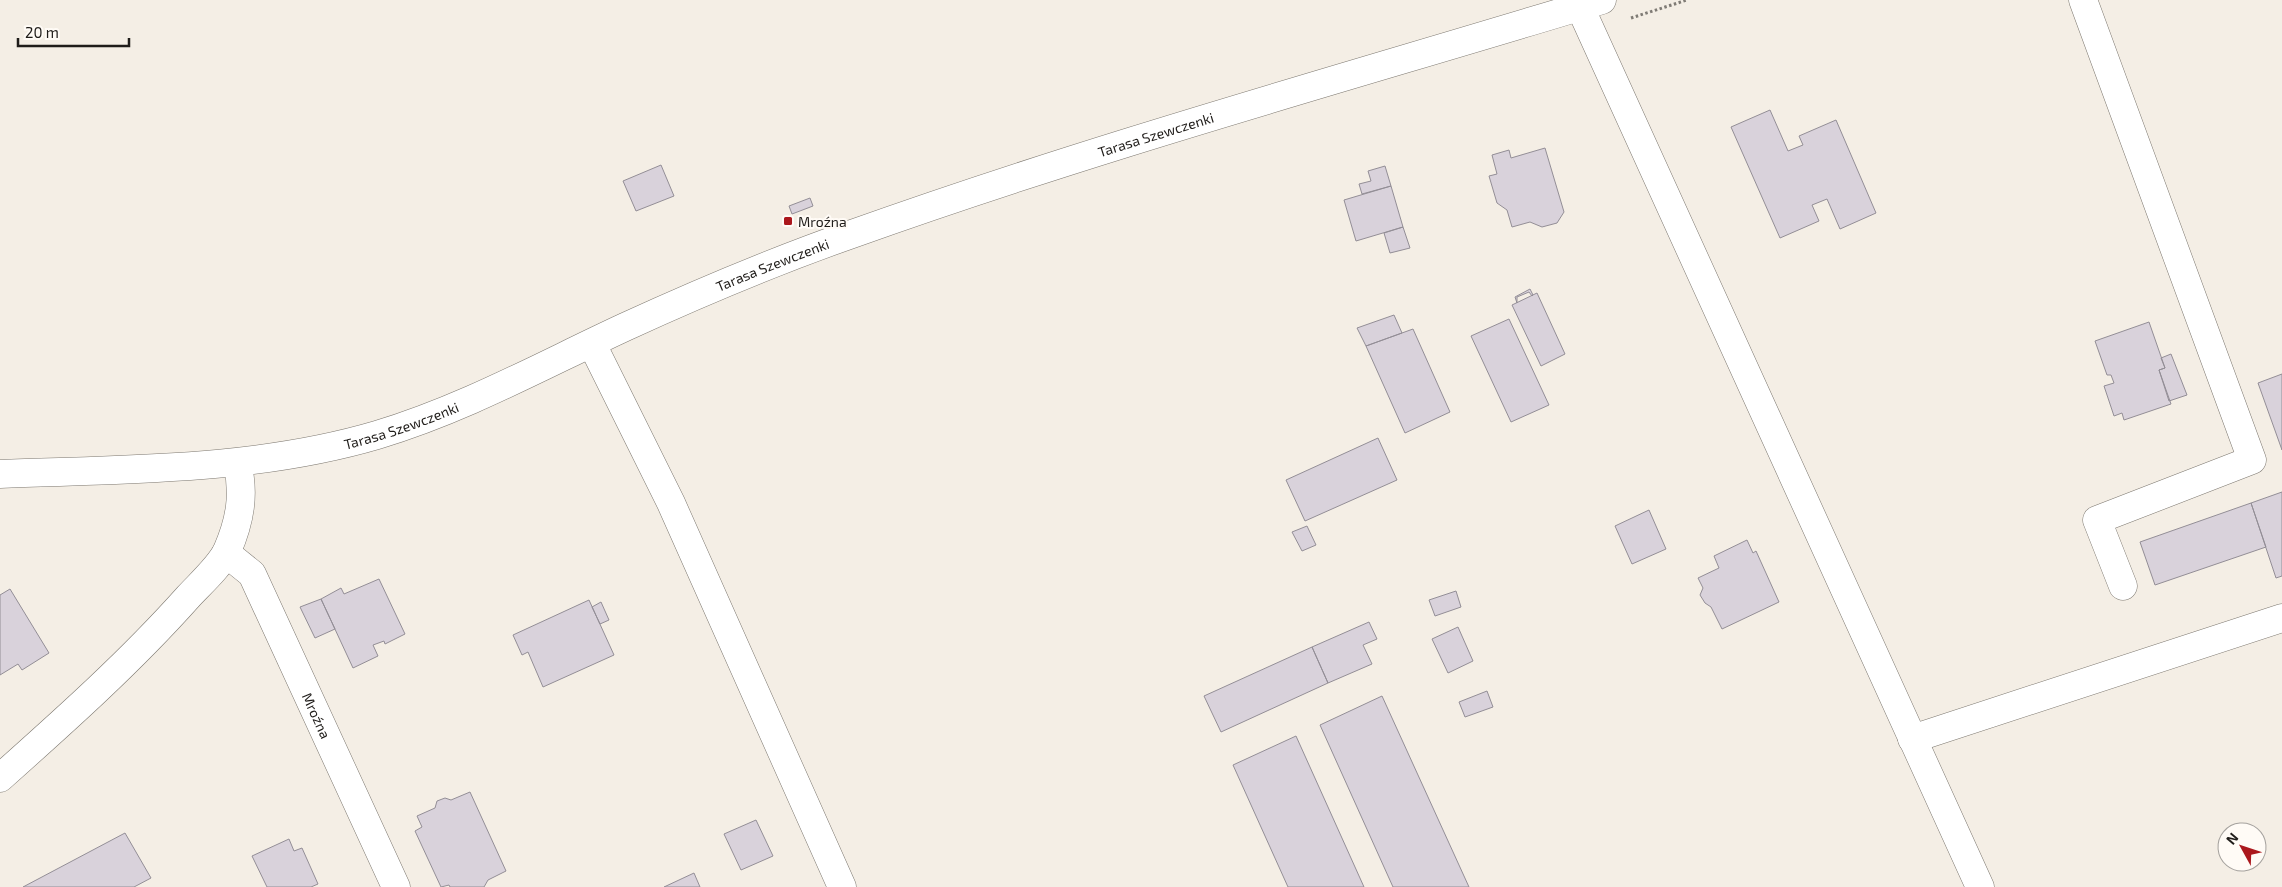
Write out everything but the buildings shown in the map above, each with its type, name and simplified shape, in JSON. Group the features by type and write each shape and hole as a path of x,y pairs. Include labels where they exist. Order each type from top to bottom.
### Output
{"street":[{"path":"2084,0 2252,460 2097,520 2123,586"},
{"path":"1591,4 1912,739 1980,887"},
{"name":"Tarasa Szewczenki","path":"0,474 237,463 316,450 398,428 453,409 746,275 849,235 967,194 1144,138 1591,4"},
{"path":"592,344 671,502 842,887"},
{"path":"0,778 57,727 162,627 226,553 240,513 243,491 237,463"},
{"name":"Mroźna","path":"226,553 252,574 396,887"},
{"path":"1912,739 2282,618"}],"place":[{"name":"Mroźna","path":"788,221"}]}
